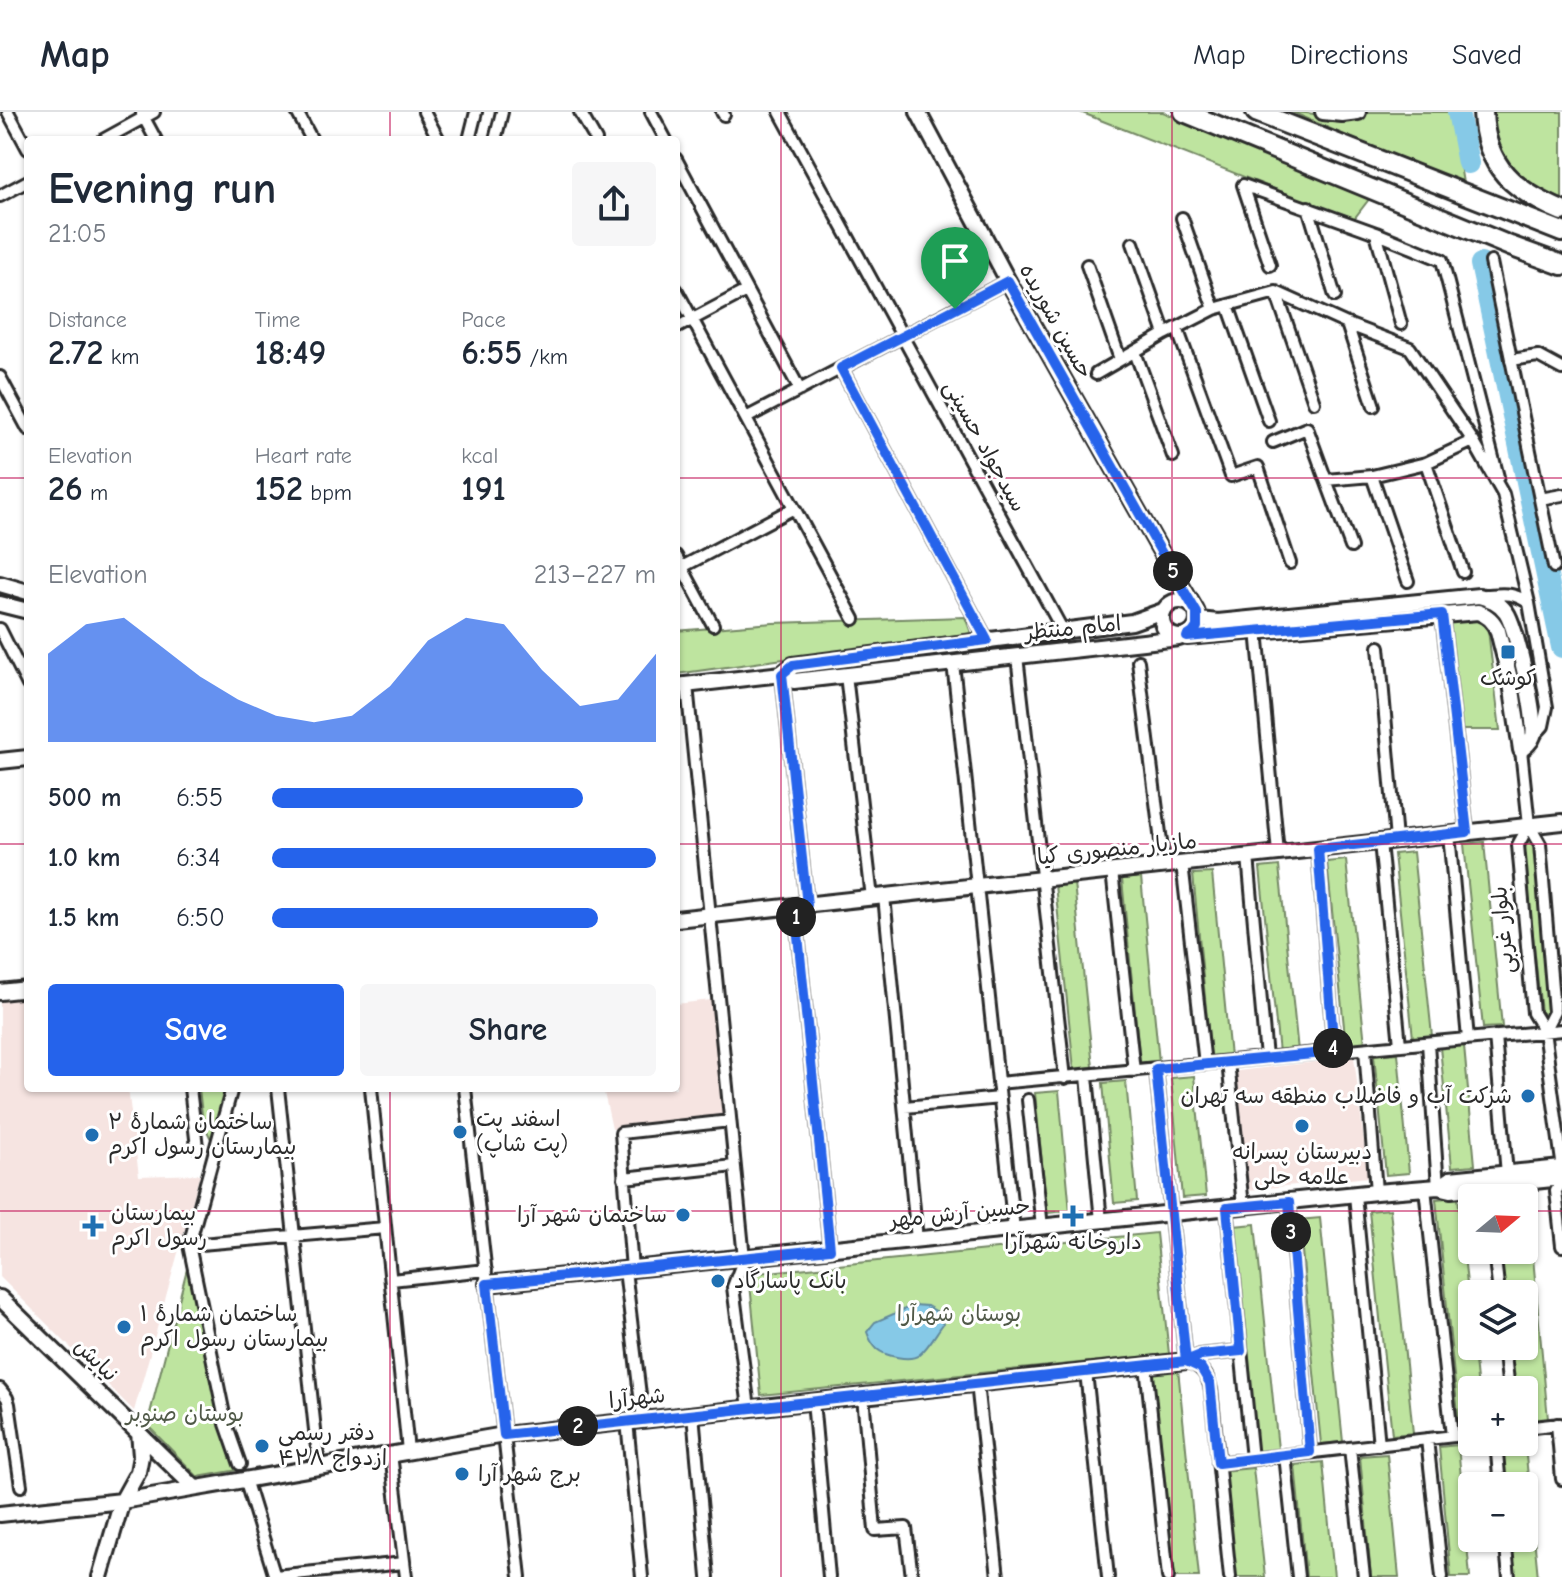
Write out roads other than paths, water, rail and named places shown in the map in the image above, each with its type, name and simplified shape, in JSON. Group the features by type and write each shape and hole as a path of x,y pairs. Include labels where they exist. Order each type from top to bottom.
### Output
{"highway":[{"path":"1184,112 1562,265"},
{"path":"1256,112 1562,232"},
{"path":"1483,112 1487,137 1504,173 1518,189 1562,211"}],"street":[{"path":"8,112 24,142"},
{"path":"297,112 310,136"},
{"path":"424,112 437,136"},
{"path":"470,136 476,112"},
{"path":"496,136 502,112"},
{"path":"580,112 594,136"},
{"path":"651,112 664,136"},
{"name":"سیدجواد حسینی","path":"780,112 1063,631"},
{"name":"حسین شوریده","path":"918,112 1008,281 1196,613"},
{"path":"1323,112 1358,112"},
{"path":"110,136 146,114 154,136"},
{"path":"680,167 800,390"},
{"path":"0,196 24,183"},
{"path":"1270,265 1243,185 1442,260 1529,603 1547,707 1543,726 1521,750"},
{"path":"1308,207 1335,296"},
{"path":"1182,218 1214,309"},
{"path":"1376,233 1401,324"},
{"path":"1133,243 1165,334"},
{"path":"1491,262 1554,567"},
{"path":"1087,265 1120,359"},
{"path":"746,418 1008,281"},
{"path":"680,326 746,291"},
{"path":"1096,374 1214,309 1276,292 1410,348 1473,441 1503,494"},
{"path":"1276,292 1314,402"},
{"path":"680,296 854,619"},
{"path":"1228,305 1269,421"},
{"path":"1347,324 1374,406"},
{"path":"1177,328 1231,476 1258,467 1290,563"},
{"path":"1135,352 1173,456"},
{"path":"1511,360 1538,356 1562,369"},
{"path":"841,368 987,640"},
{"path":"0,377 24,422"},
{"path":"1273,442 1307,428 1351,547"},
{"path":"1326,480 1372,476 1426,463 1473,441"},
{"path":"1426,463 1463,572"},
{"path":"1372,476 1408,581"},
{"path":"1540,499 1562,495"},
{"path":"682,567 794,508"},
{"name":"حسین شوریده","path":"1160,550 1171,590 1165,608"},
{"path":"680,563 713,625"},
{"path":"0,584 24,591"},
{"path":"1196,613 1197,627 1193,633 1183,637 1166,632 1161,619 1165,608 1180,600 1188,602 1196,613 1218,622 1509,594 1529,603"},
{"path":"1479,596 1498,603 1511,621 1528,695 1533,738"},
{"path":"0,604 24,610"},
{"name":"امام منتظر","path":"681,686 782,674 793,665 1132,622 1165,608"},
{"name":"امام منتظر","path":"782,674 794,681 1183,637 1442,614 1478,612 1494,622"},
{"path":"1442,614 1467,832"},
{"name":"بلوار غربی","path":"1494,622 1515,705 1529,825 1540,844 1554,1012 1544,1031"},
{"path":"0,629 24,677"},
{"path":"1257,630 1278,853"},
{"path":"1379,647 1396,840"},
{"path":"1017,656 1065,1078"},
{"path":"1138,661 1164,865"},
{"path":"953,663 1014,1230"},
{"path":"782,674 830,1249"},
{"path":"846,675 905,1107 917,1240"},
{"path":"681,686 710,916 744,1258 733,1287 749,1408"},
{"path":"0,761 24,758"},
{"name":"مازیار منصوری کیا","path":"680,919 1562,822"},
{"name":"بلوار غربی","path":"1529,825 1518,845 1533,1013 1544,1031 1562,1165"},
{"path":"1449,834 1468,1039"},
{"path":"1380,842 1400,1045"},
{"path":"1318,849 1334,1052"},
{"path":"1248,856 1266,1058"},
{"path":"1182,863 1205,1064"},
{"path":"1112,871 1134,1071"},
{"path":"0,991 24,989"},
{"path":"998,1083 1562,1030"},
{"path":"1495,1036 1507,1174"},
{"path":"1428,1043 1431,1187 1452,1436"},
{"path":"1365,1049 1376,1192"},
{"path":"1228,1062 1243,1206"},
{"path":"1156,1069 1186,1361"},
{"path":"1087,1076 1101,1221"},
{"path":"190,1092 197,1147"},
{"path":"231,1092 189,1245 226,1424 240,1464"},
{"path":"278,1092 319,1467"},
{"path":"371,1092 408,1451"},
{"path":"465,1092 520,1577"},
{"path":"905,1107 1000,1098"},
{"path":"1028,1100 1042,1227"},
{"path":"643,1420 629,1270 621,1133 730,1121"},
{"name":"حسین آرش مهر","path":"1431,1187 1450,1179 1562,1165"},
{"path":"624,1178 734,1166"},
{"path":"1562,1180 1556,1191 1562,1246"},
{"name":"حسین آرش مهر","path":"1537,1184 1562,1180"},
{"name":"حسین آرش مهر","path":"486,1277 629,1270 1431,1187 1458,1190"},
{"path":"1355,1195 1379,1445"},
{"path":"1289,1202 1310,1452"},
{"path":"1227,1208 1252,1459"},
{"path":"189,1245 385,1228"},
{"path":"391,1280 486,1277"},
{"name":"نیایش","path":"0,1298 195,1488"},
{"path":"1186,1361 1201,1355 1241,1351"},
{"path":"1186,1361 1201,1368 1210,1383 1230,1577"},
{"name":"شهرآرا","path":"0,1514 122,1501 504,1435 1186,1361"},
{"path":"1146,1365 1168,1577"},
{"path":"1086,1372 1108,1577"},
{"path":"977,1383 998,1577"},
{"path":"0,1389 9,1404 21,1486"},
{"path":"863,1396 875,1530 906,1528 912,1577"},
{"path":"813,1401 829,1577"},
{"path":"693,1414 708,1577"},
{"path":"627,1421 642,1577"},
{"path":"1538,1426 1559,1424 1562,1479"},
{"path":"100,1577 122,1501 138,1472 141,1456 139,1432"},
{"path":"1218,1463 1458,1435"},
{"path":"1427,1439 1442,1577"},
{"path":"1350,1448 1364,1577"},
{"path":"391,1454 406,1577"},
{"path":"1285,1455 1298,1577"},
{"path":"245,1479 275,1576 404,1563"},
{"path":"1506,1552 1509,1577"}],"water":[{"path":"914,1305 927,1306 939,1313 943,1324 926,1348 910,1358 891,1356 877,1349 867,1332 875,1322"}],"waterway":[{"path":"1458,112 1468,163"},
{"path":"1481,264 1562,647"}],"place":[{"name":"کوشک","path":"1508,652"},
{"name":"شرکت آب و فاضلاب منطقه سه تهران","path":"1528,1096"},
{"name":"دبیرستان پسرانه علامه حلی","path":"1302,1126"},
{"name":"اسفند پت (پت شاپ)","path":"460,1132"},
{"name":"ساختمان شمارهٔ ۲ بیمارستان رسول اکرم","path":"92,1135"},
{"name":"ساختمان شهر آرا","path":"683,1215"},
{"name":"داروخانه شهرآرا","path":"1073,1216"},
{"name":"بیمارستان رسول اکرم","path":"93,1226"},
{"name":"بانک پاسارگاد","path":"718,1281"},
{"name":"ساختمان شمارهٔ ۱ بیمارستان رسول اکرم","path":"124,1327"},
{"name":"دفتر رسمی ازدواج ۴۲۸","path":"262,1446"},
{"name":"برج شهر آرا","path":"462,1474"}],"park label":[{"name":"بوستان شهرآرا","path":"959,1314"},
{"name":"بوستان صنوبر","path":"185,1414"}]}
